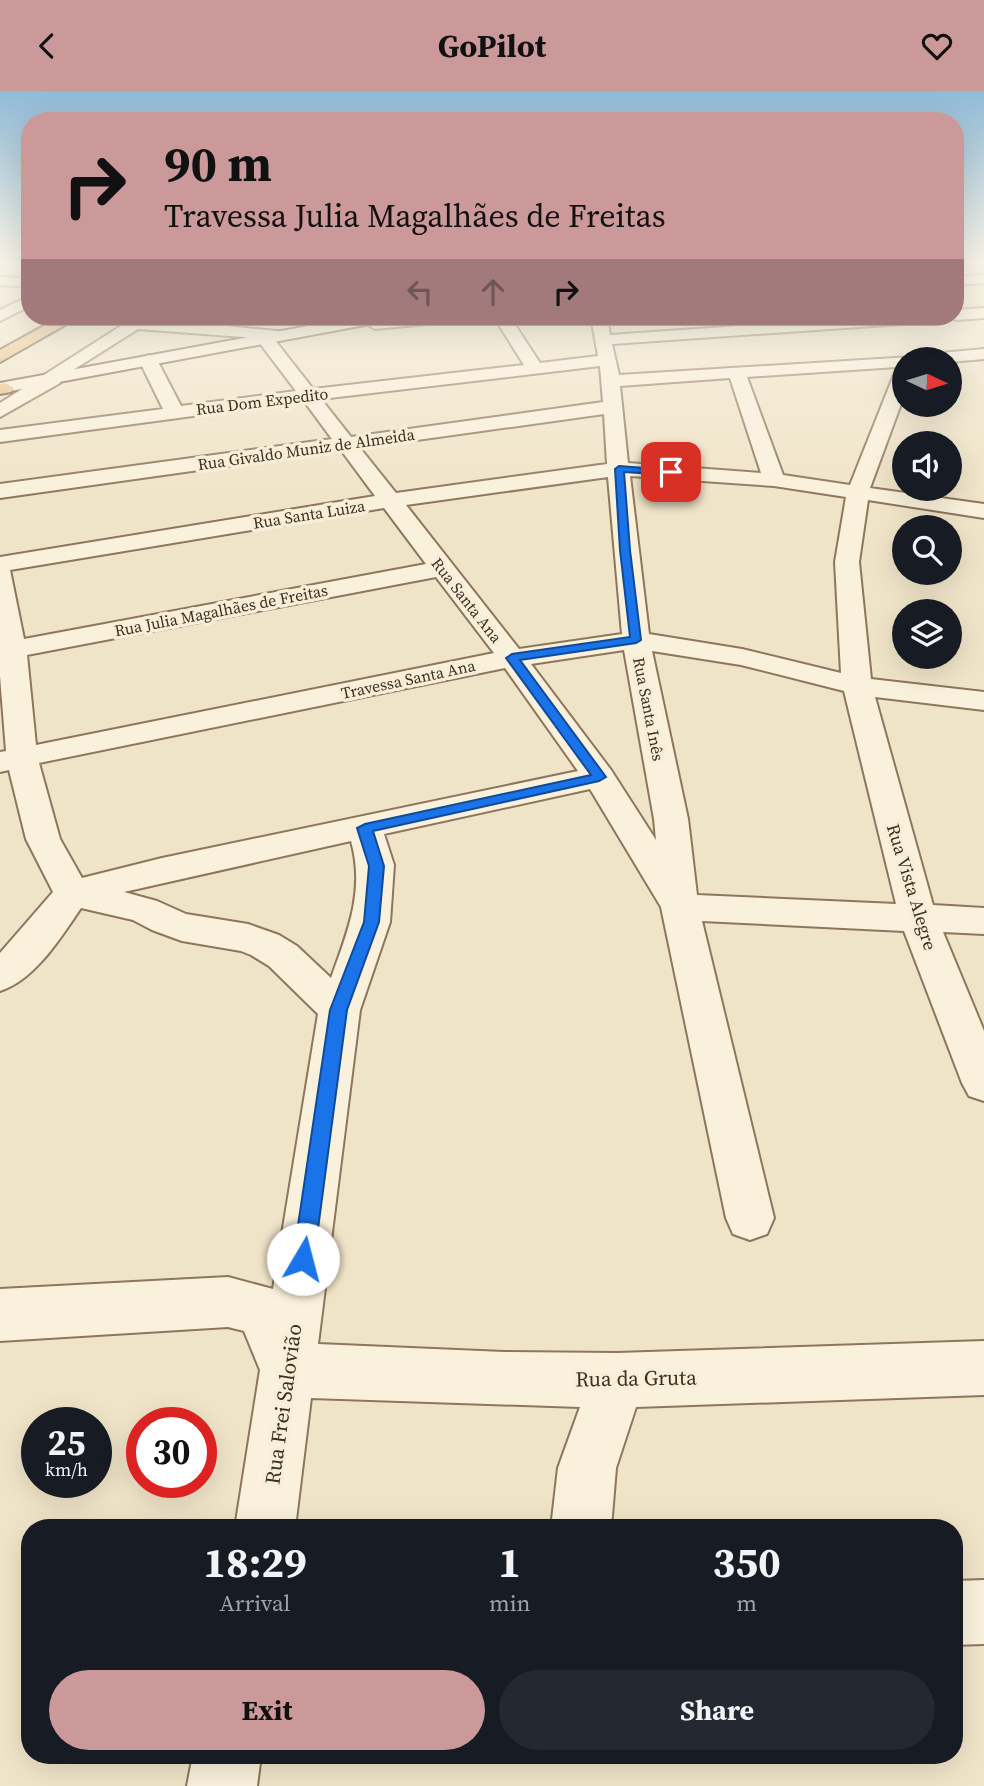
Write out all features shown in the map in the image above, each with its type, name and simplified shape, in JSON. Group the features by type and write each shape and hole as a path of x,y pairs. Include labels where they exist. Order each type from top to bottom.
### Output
{"highway":[{"path":"26,375 8,366 0,356 27,341"}],"street":[{"path":"0,411 109,341"},
{"path":"1,385 246,341"},
{"name":"Rua Santa Ana","path":"275,341 346,444 512,658 599,777 680,907"},
{"path":"517,341 534,367"},
{"name":"Rua Santa Inês","path":"605,341 636,640 671,819 680,907 750,1218"},
{"path":"873,349 892,359"},
{"path":"962,356 984,354"},
{"path":"148,360 174,412"},
{"name":"Rua Dom Expedito","path":"0,436 310,395 386,379 608,360"},
{"path":"611,381 892,365"},
{"path":"737,374 774,479"},
{"path":"1,385 26,375 54,377"},
{"name":"Rua Vista Alegre","path":"892,393 858,491 847,562 857,686 918,918 984,1083"},
{"name":"Rua Givaldo Muniz de Almeida","path":"0,490 612,407"},
{"path":"619,469 774,479 984,511"},
{"name":"Rua Santa Luiza","path":"0,564 389,501 619,469"},
{"path":"0,490 0,515"},
{"name":"Rua Julia Magalhães de Freitas","path":"6,651 442,568"},
{"path":"0,574 11,760 43,839 72,893 144,910 165,922 182,927 257,941 283,956 339,1010"},
{"name":"Travessa Santa Ana","path":"11,760 512,658 636,640 742,657 857,686 984,701"},
{"path":"0,976 22,957 47,929 72,893 162,870 599,777"},
{"name":"Rua Frei Salovião","path":"266,1519 339,1010 372,922 376,866 365,828"},
{"path":"680,907 984,921"},
{"path":"0,1315 228,1301 261,1309 288,1370"},
{"name":"Rua da Gruta","path":"288,1370 504,1379 617,1380 984,1368"},
{"path":"582,1519 587,1468 617,1380"},
{"path":"963,1613 984,1612"},
{"path":"222,1786 226,1764"}],"route":[{"path":"303,1259 339,1010 372,922 376,866 365,828 599,777 512,658 636,640 619,469 671,472"}]}
